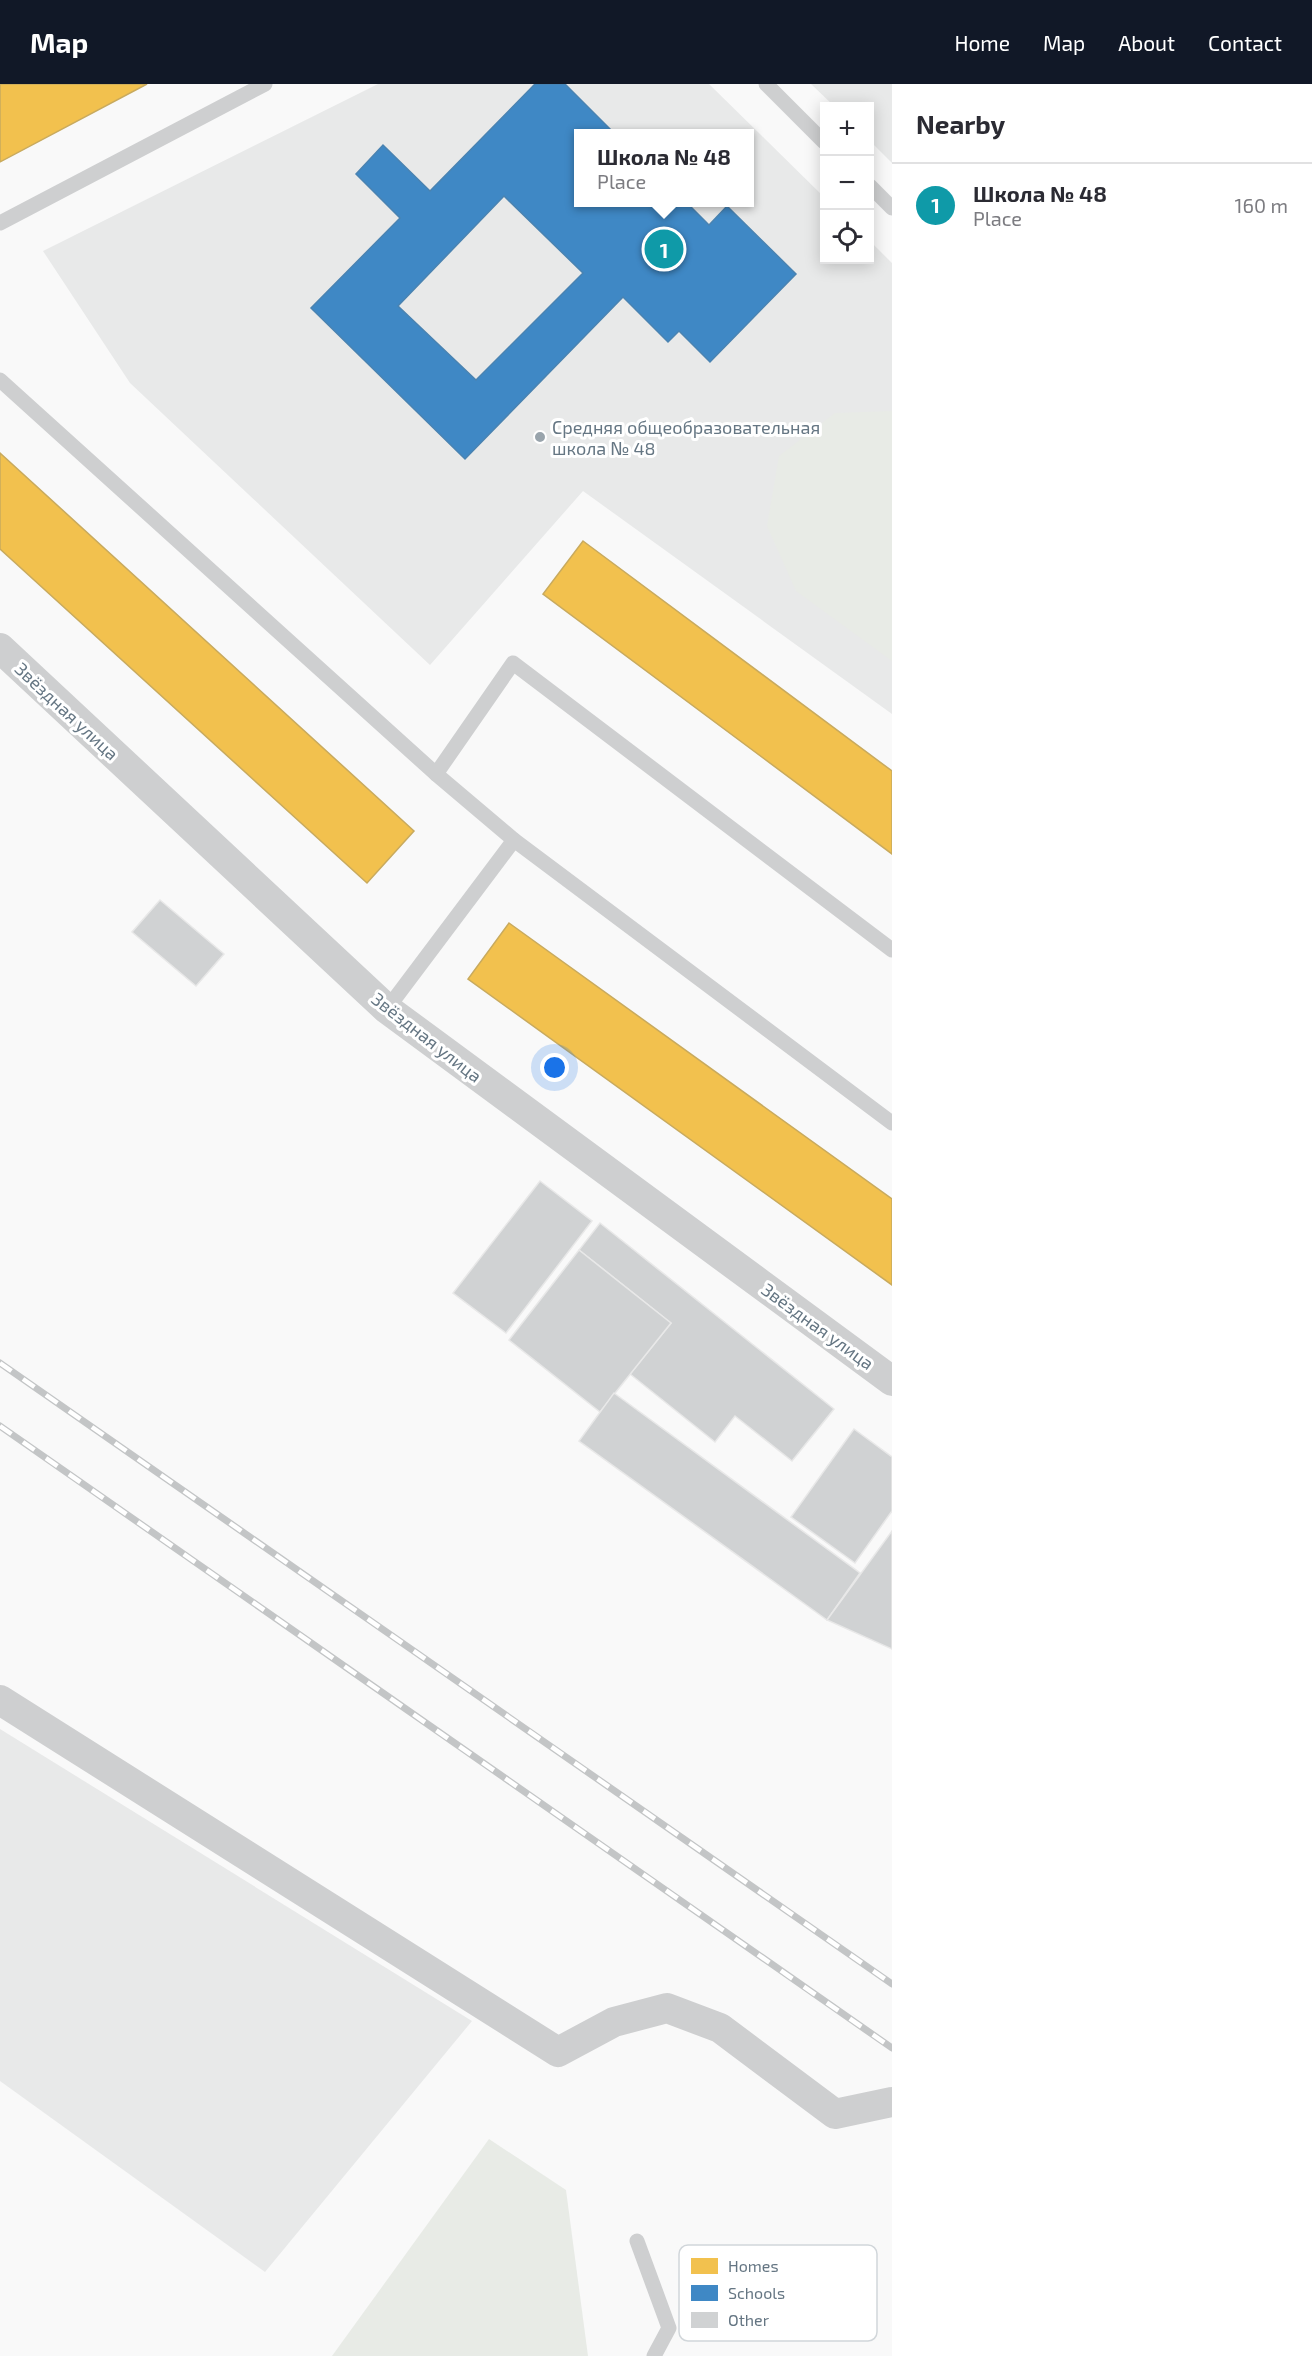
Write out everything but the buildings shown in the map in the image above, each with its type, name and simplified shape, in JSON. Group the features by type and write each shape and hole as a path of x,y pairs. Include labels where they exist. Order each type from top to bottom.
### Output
{"street":[{"name":"Звёздная улица","path":"0,648 387,1009 892,1381"},
{"path":"0,1700 558,2052 614,2022 667,2008 720,2028 835,2114 892,2102"}],"lane":[{"path":"0,223 266,84"},
{"path":"766,84 820,137"},
{"path":"874,190 892,208"},
{"path":"0,380 436,774 514,840 892,1123"},
{"path":"436,774 513,663 892,950"},
{"path":"387,1009 514,840"},
{"path":"637,2241 669,2328 654,2356"}],"shaded area":[{"name":"Средняя общеобразовательная школа № 48","path":"378,84 709,84 820,193 820,264 874,264 874,245 892,263 892,714 583,491 430,665 130,383 43,251"},
{"path":"811,84 892,84 892,163 874,145 874,102 830,102"},
{"path":"892,411 892,661 796,591 767,526 779,456 835,413"},
{"path":"0,1729 472,2021 265,2272 0,2081"},
{"path":"489,2139 566,2190 588,2356 332,2356"}],"railway":[{"path":"0,1363 892,1984"},
{"path":"0,1426 892,2048"}],"place":[{"name":"Школа № 48","path":"664,249"},
{"name":"Средняя общеобразовательная школа № 48","path":"540,437"}]}
